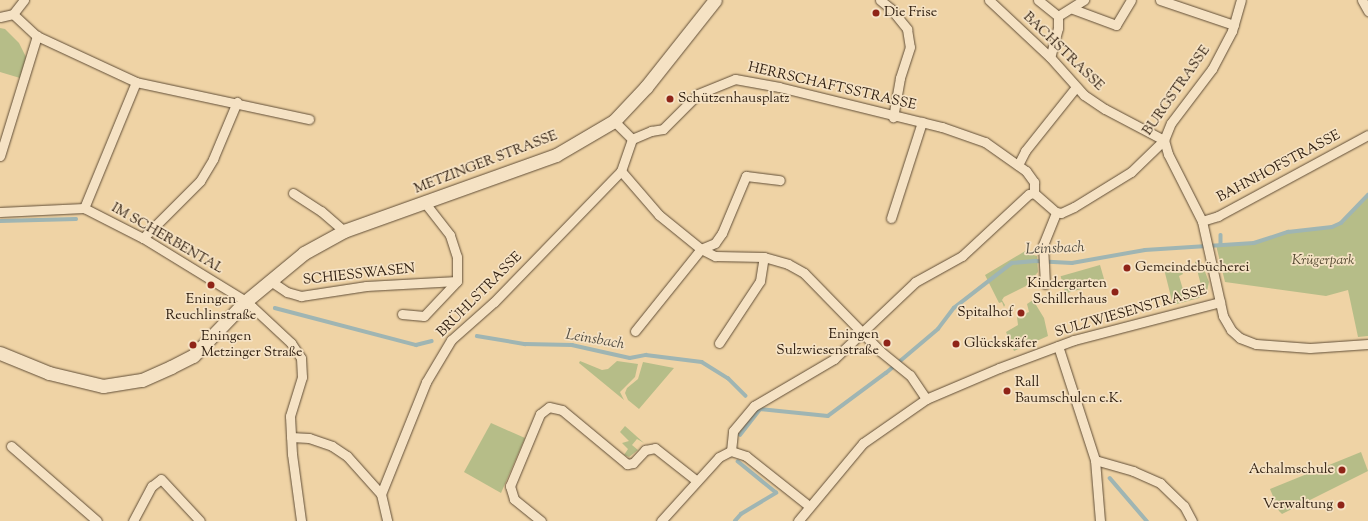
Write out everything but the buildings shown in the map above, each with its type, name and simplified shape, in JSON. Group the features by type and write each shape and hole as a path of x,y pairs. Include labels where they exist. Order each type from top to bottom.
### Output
{"main road":[{"name":"METZINGER STRASSE","path":"0,353 49,373 102,386 142,380 193,356 246,301 269,280 304,253 344,231 426,204 556,155 614,121 646,87 715,0"}],"street":[{"path":"0,16 13,14 24,0"},
{"path":"880,0 891,9 907,28 910,47 900,78 893,117"},
{"name":"BACHSTRASSE","path":"989,0 1050,57 1076,87 1098,105 1164,140"},
{"path":"1038,0 1058,16"},
{"path":"1058,16 1073,9 1084,0"},
{"path":"1073,9 1116,25 1131,0"},
{"path":"1160,0 1234,25"},
{"name":"BURGSTRASSE","path":"1056,212 1074,207 1125,177 1164,140 1171,123 1219,58 1234,25 1241,0"},
{"path":"1362,0 1368,11"},
{"path":"13,14 37,36 136,82 237,102 309,119"},
{"path":"1050,57 1058,28 1058,16"},
{"path":"0,156 37,36"},
{"name":"HERRSCHAFTSSTRASSE","path":"632,139 651,131 663,129 698,94 735,79 779,87 893,117 922,122 984,142 1018,164 1034,182 1034,193"},
{"path":"84,208 136,82"},
{"path":"1018,164 1025,151 1076,87"},
{"path":"143,238 200,181 213,159 237,102"},
{"path":"614,121 632,139"},
{"name":"HERRSCHAFTSSTRASSE","path":"891,218 922,122"},
{"name":"BAHNHOFSTRASSE","path":"1202,221 1218,216 1368,135"},
{"name":"BRÜHLSTRASSE","path":"381,494 426,382 451,340 494,302 621,172 632,139"},
{"path":"1164,140 1168,154 1202,221 1220,302 1229,327 1248,342 1310,348 1368,344"},
{"path":"621,172 659,215 701,249 715,256 764,257 788,264 804,273 880,351 910,375 926,399"},
{"path":"635,331 701,249 715,243 722,233 746,176 780,180"},
{"path":"294,193 321,211 344,231"},
{"path":"731,451 733,431 754,406 834,359 864,333 915,282 962,256 1029,194 1034,193 1056,212 1046,232 1043,259 1045,284"},
{"path":"402,314 424,316 457,281 457,257 450,235 426,204"},
{"name":"IM SCHERBENTAL","path":"0,212 84,208 143,238 246,301 291,343 301,358 302,377 290,416 291,437 302,521"},
{"path":"719,343 760,281 764,257"},
{"name":"SCHIESSWASEN","path":"269,280 287,292 301,296 366,286 457,281"},
{"name":"SULZWIESENSTRASSE","path":"798,521 863,443 926,399 999,368 1058,346 1220,302"},
{"path":"1058,346 1095,460 1100,521"},
{"path":"541,521 514,499 510,486 540,414 549,407 562,410 627,464 633,463 645,450 655,448 697,481"},
{"path":"291,437 309,438 332,446 356,464 381,494 387,521"},
{"path":"11,446 97,521"},
{"path":"661,521 719,457 731,451 746,456 809,506"},
{"path":"1095,460 1134,471 1160,483 1184,506 1192,521"},
{"path":"133,521 152,486 161,479 200,521"}],"green space":[{"path":"0,28 5,29 19,43 26,57 20,78 0,72"},
{"name":"Krügerpark","path":"1368,196 1368,336 1358,337 1348,290 1326,296 1225,282 1216,245 1254,244 1288,233 1331,228 1342,224"},
{"path":"1027,250 1030,254 1037,256 1038,272 1026,286 1004,297 1002,300 1005,305 1004,307 1002,302 999,303 985,275"},
{"path":"1200,259 1209,282 1207,291 1199,298 1173,305 1164,269 1175,266 1177,273 1182,272 1183,274 1179,276 1184,293 1195,291 1202,289 1195,262"},
{"path":"1100,265 1105,282 1066,294 1061,276"},
{"path":"1033,300 1044,318 1048,336 1014,351 1006,332 1018,325 1017,317 1029,312 1027,304"},
{"path":"580,361 602,370 608,369 617,361 638,364 635,377 620,392 624,400 579,363"},
{"path":"643,362 674,368 639,409 628,400 625,393 627,388 638,379"},
{"path":"491,423 525,438 501,493 464,472"},
{"path":"625,426 644,443 637,439 632,445 638,450 629,457 624,455 628,449 622,443 629,441 620,432"},
{"path":"1361,452 1368,471 1282,514 1279,511 1270,489"}],"waterway":[{"name":"Leinsbach","path":"740,435 760,409 828,416 886,373 938,329 954,308 1012,263 1035,261 1072,263 1145,250 1254,243 1288,232 1332,227 1341,223 1368,195"},
{"name":"Leinsbach","path":"0,221 76,219"},
{"path":"1221,235 1221,243"},
{"name":"Leinsbach","path":"275,308 416,345 432,341"},
{"name":"Leinsbach","path":"477,336 525,344 572,345 630,358 646,355 702,362 728,378 746,396"},
{"path":"735,521 741,514 776,493 738,462"},
{"path":"1110,478 1147,521"}],"place":[{"name":"Die Frise","path":"876,13"},
{"name":"Schützenhausplatz","path":"670,99"},
{"name":"Gemeindebücherei","path":"1127,268"},
{"name":"Eningen Reuchlinstraße","path":"211,285"},
{"name":"Kindergarten Schillerhaus","path":"1115,292"},
{"name":"Spitalhof","path":"1021,313"},
{"name":"Eningen Sulzwiesenstraße","path":"887,343"},
{"name":"Glückskäfer","path":"956,344"},
{"name":"Eningen Metzinger Straße","path":"193,345"},
{"name":"Rall Baumschulen e.K.","path":"1007,391"},
{"name":"Achalmschule","path":"1342,470"},
{"name":"Verwaltung","path":"1341,505"}]}
